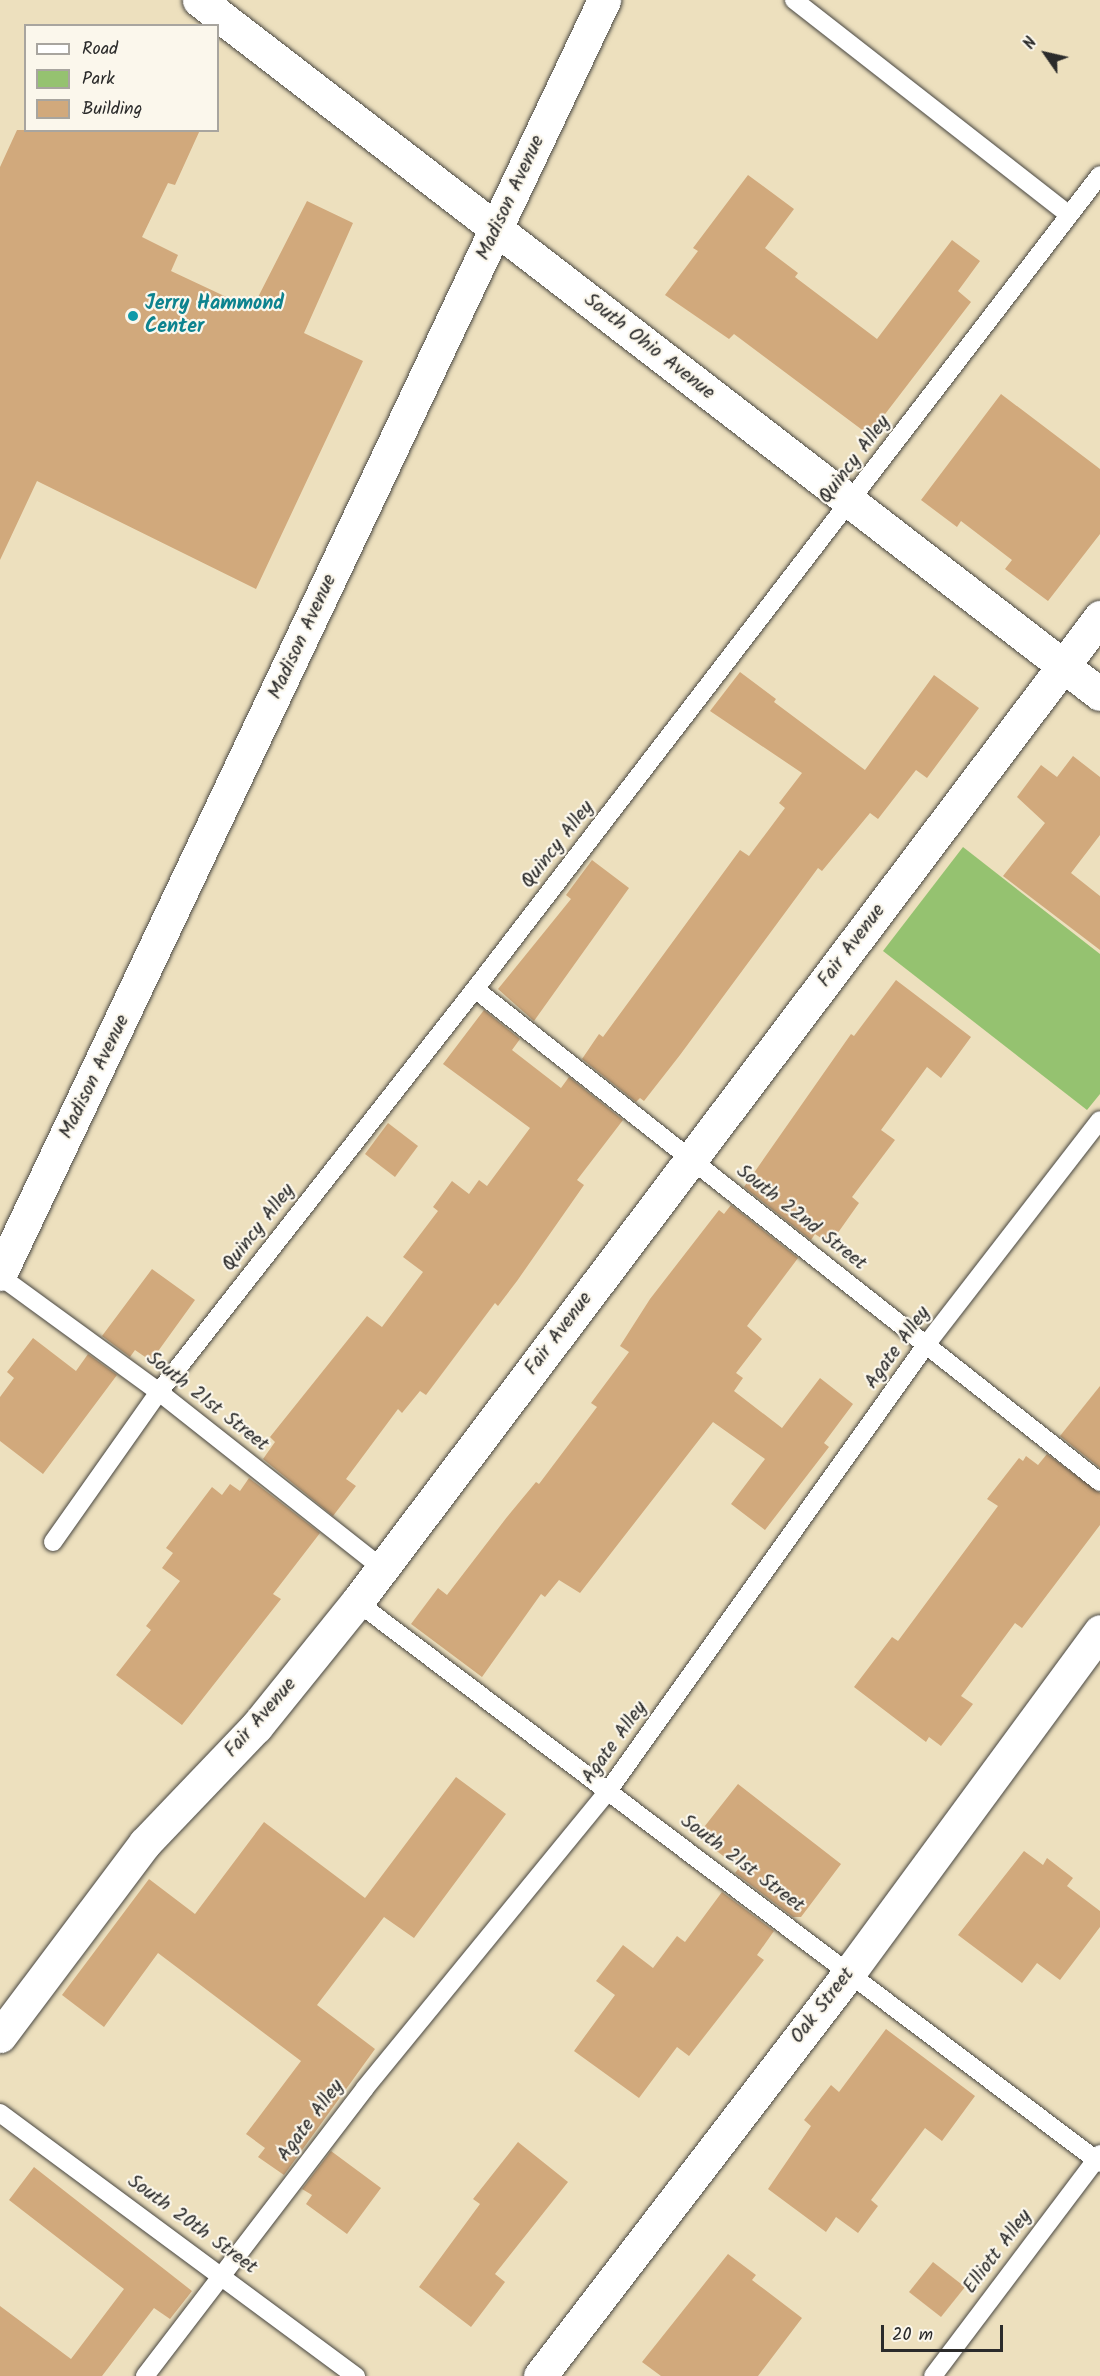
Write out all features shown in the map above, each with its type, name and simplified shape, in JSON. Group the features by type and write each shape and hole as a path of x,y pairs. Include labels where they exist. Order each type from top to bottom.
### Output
{"street":[{"name":"South Ohio Avenue","path":"199,0 1100,694"},
{"name":"Madison Avenue","path":"0,1275 604,0"},
{"name":"Fair Avenue","path":"0,2036 145,1843 256,1727 383,1569 1100,617"},
{"name":"Oak Street","path":"540,2376 849,1973 1100,1631"}],"lane":[{"path":"794,0 1069,215"},
{"name":"Quincy Alley","path":"53,1542 159,1392 475,989 851,503 1100,175"},
{"name":"South 22nd Street","path":"475,989 1100,1482"},
{"name":"Agate Alley","path":"145,2376 364,2088 608,1791 926,1345 1100,1120"},
{"name":"South 21st Street","path":"0,1275 159,1392 383,1569"},
{"name":"South 21st Street","path":"357,1602 1099,2159"},
{"name":"South 20th Street","path":"0,2113 222,2274 356,2376"},
{"name":"Elliott Alley","path":"933,2376 1099,2159"}],"green space":[{"path":"963,847 1100,954 1100,1094 1087,1110 883,951"}],"building":[{"name":"Jerry Hammond Center","path":"17,130 24,130 24,132 199,132 175,185 168,183 142,237 178,255 171,271 252,309 307,201 353,223 304,333 363,361 256,589 37,481 0,560 0,167"},
{"path":"748,175 794,209 765,248 798,273 795,277 877,339 952,240 980,261 958,291 971,302 869,435 734,334 729,339 665,295 698,251 693,248"},
{"path":"1001,394 1100,469 1100,534 1048,601 1005,569 1012,560 961,521 957,527 921,500"},
{"path":"740,672 776,699 774,702 865,770 934,675 979,708 927,778 916,770 878,819 870,813 822,871 818,868 680,1055 644,1101 640,1098 636,1102 582,1059 599,1034 603,1037 740,850 749,856 785,808 779,803 802,773 710,711"},
{"path":"1073,756 1100,777 1100,835 1071,873 1100,896 1100,950 1003,876 1045,823 1017,797 1041,765 1057,777"},
{"path":"592,860 629,888 534,1021 498,989 571,899 566,895"},
{"path":"896,980 971,1037 941,1078 927,1067 881,1130 895,1140 852,1197 859,1203 830,1244 815,1234 811,1240 744,1187 851,1034 854,1036"},
{"path":"484,1010 520,1039 512,1050 561,1088 569,1077 623,1120 577,1180 584,1185 498,1306 495,1303 426,1395 420,1391 402,1413 398,1409 346,1479 356,1486 333,1516 263,1459 275,1442 270,1437 367,1316 382,1327 423,1272 403,1257 438,1211 433,1207 452,1181 469,1194 479,1180 487,1186 530,1128 443,1064"},
{"path":"388,1123 418,1146 395,1177 365,1154"},
{"path":"731,1205 798,1258 747,1326 762,1339 736,1373 743,1378 734,1391 782,1428 820,1378 853,1404 824,1443 829,1447 765,1530 731,1504 765,1459 713,1422 580,1593 559,1580 545,1597 541,1594 482,1677 411,1624 438,1588 447,1595 536,1482 539,1484 597,1407 591,1403 629,1352 620,1346 650,1299 719,1210 724,1214"},
{"path":"152,1269 195,1300 151,1361 135,1350 130,1357 102,1336"},
{"path":"33,1338 76,1371 88,1354 117,1375 43,1474 0,1441 0,1397 14,1378 7,1372"},
{"path":"1100,1386 1100,1468 1060,1436"},
{"path":"1047,1454 1100,1493 1100,1525 1022,1628 1015,1623 961,1696 973,1704 941,1746 929,1737 926,1742 854,1687 892,1637 898,1641 998,1506 987,1499 1019,1458 1023,1461 1026,1456 1038,1465"},
{"path":"249,1478 320,1533 273,1594 281,1599 182,1725 116,1675 151,1630 146,1626 180,1581 162,1568 173,1553 166,1548 212,1487 222,1495 230,1484 240,1491"},
{"path":"456,1777 506,1814 414,1938 384,1917 317,2005 375,2049 284,2175 258,2157 265,2148 246,2134 301,2061 158,1953 104,2027 62,1995 149,1879 195,1914 264,1822 365,1898"},
{"path":"738,1784 841,1864 801,1917 793,1917 735,1873 739,1868 697,1836"},
{"path":"1024,1851 1043,1865 1047,1858 1073,1878 1067,1886 1100,1911 1100,1927 1060,1980 1037,1963 1022,1983 958,1935"},
{"path":"722,1892 774,1931 757,1955 764,1960 689,2056 677,2047 639,2098 574,2051 615,1995 596,1981 623,1945 653,1968 677,1936 685,1942"},
{"path":"886,2029 975,2096 942,2141 925,2128 871,2200 878,2206 858,2233 836,2217 826,2232 768,2189 811,2126 804,2120 831,2085 839,2092"},
{"path":"518,2142 568,2182 495,2274 505,2282 471,2327 419,2287 480,2204 473,2199"},
{"path":"331,2151 381,2188 347,2234 306,2204 312,2195 302,2189"},
{"path":"34,2167 192,2291 170,2319 154,2308 102,2376 0,2376 0,2306 71,2359 124,2289 9,2200"},
{"path":"728,2254 756,2275 752,2280 802,2318 758,2376 661,2376 642,2362"},
{"path":"933,2262 965,2287 941,2317 909,2292"}],"place":[{"name":"Jerry Hammond Center","path":"133,316"}]}
